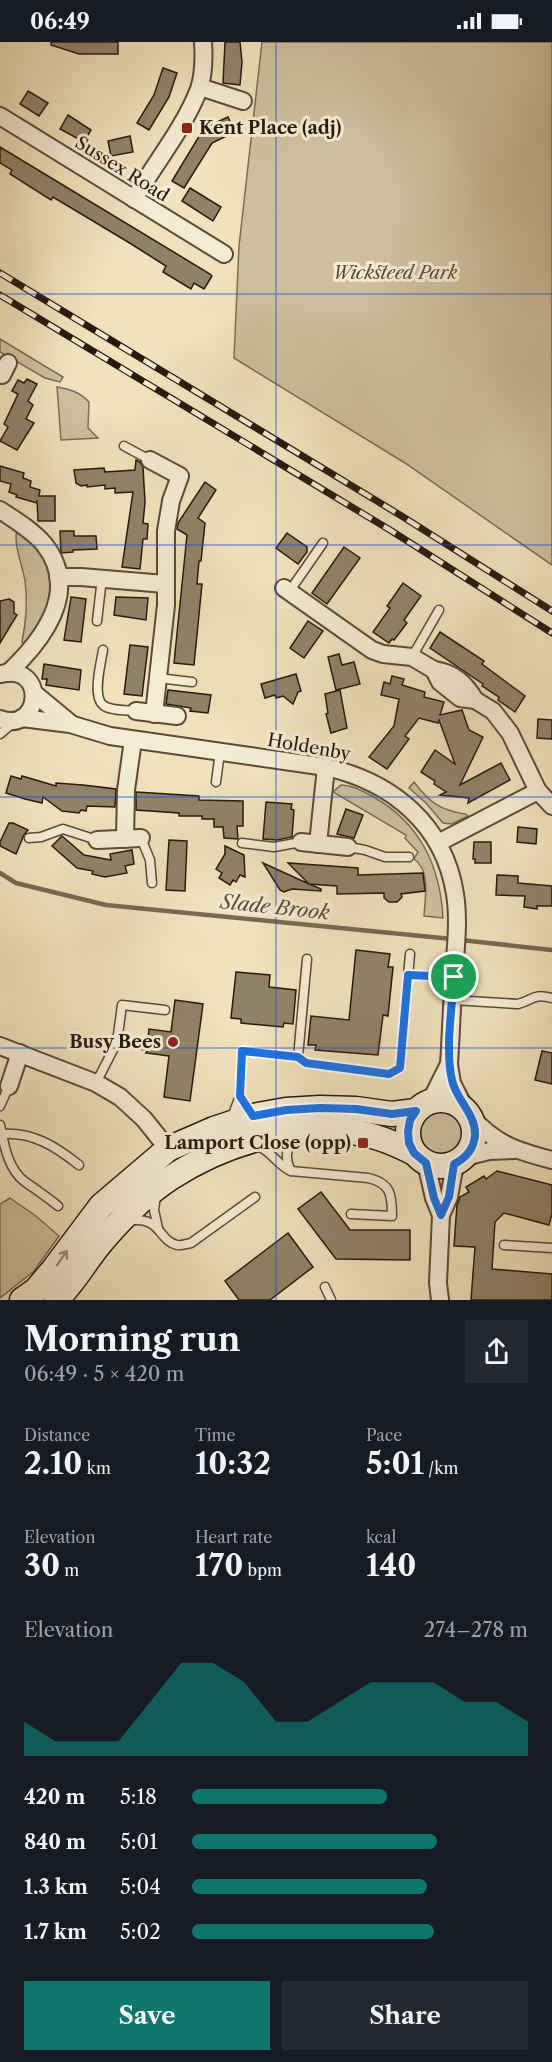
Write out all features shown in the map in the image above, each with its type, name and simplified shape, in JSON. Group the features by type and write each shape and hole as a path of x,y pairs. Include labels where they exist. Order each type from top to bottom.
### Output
{"street":[{"path":"134,199 181,124 200,87 203,70 203,42"},
{"path":"200,87 243,101"},
{"name":"Sussex Road","path":"0,116 224,254"},
{"path":"150,460 182,471 168,516 166,531 166,605 154,714"},
{"path":"0,510 36,535 45,545 53,559 58,577 56,610 51,622 30,652 4,674"},
{"path":"58,577 102,578 165,584"},
{"path":"286,590 372,650 383,654 412,657 434,670 440,682 460,698 475,700 493,711 510,733 538,791 552,806"},
{"path":"13,719 27,714 32,706 30,652"},
{"name":"Holdenby","path":"4,674 20,675 70,724"},
{"path":"136,711 177,716"},
{"name":"Holdenby","path":"13,719 70,724 133,740 326,767 349,772 398,797 419,818 438,843 451,872 456,895 457,925 449,1064 452,1083 468,1114"},
{"path":"97,840 133,838 126,790 133,740"},
{"path":"326,767 309,843 348,847"},
{"path":"438,843 538,791"},
{"path":"0,1046 96,1083 120,1097 144,1119 168,1149"},
{"path":"9,1086 20,1053"},
{"name":"Holdenby","path":"423,1106 449,1064"},
{"path":"22,1300 36,1290 53,1270 101,1206 168,1149 253,1116 286,1110 320,1108 356,1109 392,1114 448,1100 468,1114 492,1137 514,1150 552,1160"},
{"path":"423,1106 410,1120 409,1143 420,1158 441,1215"},
{"path":"440,1300 438,1283 441,1215 460,1161 472,1148 475,1138 475,1128 468,1114"},
{"path":"60,1299 103,1239 170,1178 206,1158 245,1143 299,1132 334,1131 364,1134 392,1143 420,1158 445,1167 489,1151 514,1150"}],"lane":[{"path":"124,446 150,460"},
{"path":"286,590 323,543"},
{"path":"97,621 102,578"},
{"path":"412,657 439,610"},
{"path":"103,650 97,688 101,703 105,707 136,711"},
{"path":"158,678 192,682"},
{"path":"0,734 13,719"},
{"path":"216,782 220,752"},
{"path":"29,838 41,837 63,829 97,840"},
{"path":"133,838 150,860 152,883"},
{"path":"242,843 274,847 309,843"},
{"path":"348,847 364,849 386,857 410,857"},
{"path":"226,1125 234,1114 240,1096 242,1051 298,1057 306,1063 389,1074 400,1068 410,954"},
{"path":"298,1057 307,959"},
{"path":"408,975 454,977"},
{"path":"453,1000 518,1004 538,995 552,998"},
{"path":"96,1083 117,1042 122,1005 165,1010"},
{"path":"117,1042 144,1046"},
{"path":"0,1106 9,1086"},
{"path":"240,1096 253,1116"},
{"path":"1,1129 36,1137 60,1150 79,1165"},
{"path":"1,1129 15,1172 58,1206"},
{"path":"291,1171 286,1151 299,1132"},
{"path":"245,1143 263,1148 281,1166 291,1171 368,1178 378,1180 385,1185 392,1200 392,1216 351,1214"},
{"path":"158,1228 154,1206 161,1186"},
{"path":"116,1226 125,1221 148,1222 178,1246 191,1243 255,1197"},
{"path":"504,1245 552,1248"},
{"path":"324,1287 332,1300"}],"green space":[{"name":"Wicksteed Park","path":"262,42 552,42 552,565 405,463 234,358 239,246"},
{"path":"0,339 63,377 60,382 45,378 0,352"},
{"path":"57,387 74,392 89,402 88,428 98,438 61,440"},
{"path":"17,531 42,556 50,578 51,589 46,613 24,644 22,642 25,627 26,589 17,548"},
{"path":"414,782 436,804 468,816 452,824 443,823 409,788"},
{"path":"341,785 353,787 372,796 389,807 415,832 432,863 443,918 424,916 425,877 423,870 414,859 418,852 405,838 406,835 333,792"},
{"path":"440,1112 456,1118 462,1134 456,1150 440,1156 424,1150 418,1134 424,1118"},
{"path":"10,1198 59,1236 34,1271 0,1298 0,1204"}],"building":[{"path":"51,42 118,42 118,54 79,54 51,45"},
{"path":"225,42 240,42 242,62 240,85 223,83"},
{"path":"163,68 177,73 169,97 149,130 137,123 154,95"},
{"path":"28,91 48,103 39,116 20,104"},
{"path":"68,115 91,130 84,142 60,129"},
{"path":"228,117 235,132 212,143 184,188 172,181 204,128"},
{"path":"130,136 133,152 111,156 108,141"},
{"path":"0,147 210,274 212,276 204,289 194,283 191,289 163,272 166,266 53,197 51,200 10,174 12,170 0,163"},
{"path":"190,188 221,207 213,221 182,201"},
{"path":"27,379 37,384 28,401 33,405 26,419 34,423 17,450 0,441 8,427 4,424 18,394 12,391 18,380 24,383"},
{"path":"136,460 143,467 145,502 143,523 148,524 147,539 143,539 140,569 122,567 133,492 115,493 115,488 105,489 105,485 81,486 76,483 74,470 104,468 105,472 135,470"},
{"path":"0,466 24,473 23,478 31,481 30,487 40,490 39,496 55,496 55,521 38,521 37,500 37,503 16,497 17,495 9,492 11,484 0,481"},
{"path":"205,482 216,490 198,518 205,523 197,584 202,584 194,665 174,663 187,535 177,529 178,523"},
{"path":"60,531 74,531 74,536 96,536 97,549 61,553"},
{"path":"287,533 307,547 307,552 298,564 276,548"},
{"path":"344,547 360,558 327,604 312,593"},
{"path":"403,583 421,596 404,620 407,623 389,643 373,632 390,608 387,606"},
{"path":"71,597 86,599 81,642 64,640"},
{"path":"116,597 148,598 146,620 114,615"},
{"path":"9,599 14,602 14,613 17,615 0,643 0,601"},
{"path":"308,621 323,631 304,658 290,648"},
{"path":"440,632 484,661 482,664 525,696 515,712 498,700 499,697 482,686 483,684 430,648"},
{"path":"130,645 148,647 142,696 124,694"},
{"path":"339,654 342,665 354,662 360,684 336,690 328,657"},
{"path":"44,664 81,670 79,690 46,685 47,679 42,679"},
{"path":"296,674 301,691 298,692 293,704 283,696 276,698 275,695 265,698 261,684"},
{"path":"392,676 404,679 402,685 425,692 424,697 444,702 440,715 462,710 469,730 483,737 460,785 501,763 510,780 468,803 469,798 440,795 446,792 421,772 435,750 455,764 439,720 438,723 419,718 405,736 409,739 387,769 369,757 394,726 399,699 381,695 384,682 390,684"},
{"path":"168,690 211,695 208,713 190,711 191,708 166,704"},
{"path":"340,690 347,728 331,733 326,714 328,713 325,694"},
{"path":"538,719 552,720 552,739 537,738"},
{"path":"11,776 21,779 22,776 56,786 56,783 116,789 115,807 87,806 86,811 81,810 79,813 62,811 43,797 42,803 6,793"},
{"path":"136,792 199,796 199,800 243,801 243,826 237,826 238,839 224,838 223,827 214,827 214,819 202,819 202,816 179,816 179,813 136,810"},
{"path":"266,802 292,804 291,809 294,810 292,837 277,840 263,839"},
{"path":"346,809 363,815 354,838 337,834"},
{"path":"9,823 28,830 16,854 0,846"},
{"path":"518,827 537,829 536,844 517,842"},
{"path":"62,836 84,855 111,860 110,854 132,850 134,864 125,866 127,873 105,877 92,874 93,871 77,868 52,846"},
{"path":"169,840 187,841 185,891 166,890"},
{"path":"474,842 491,842 491,863 475,863 473,859"},
{"path":"225,846 244,855 245,877 240,875 236,882 233,880 230,885 219,878 222,873 216,869 225,854"},
{"path":"263,863 321,889 321,891 292,889 284,892 280,890"},
{"path":"288,863 358,868 358,875 423,873 425,891 401,894 402,897 397,902 389,902 384,898 384,893 337,894 337,886 309,884"},
{"path":"497,875 518,876 518,883 552,886 552,906 537,906 537,909 524,907 525,896 496,895"},
{"path":"356,950 390,954 388,967 393,967 388,1016 383,1015 378,1055 315,1050 316,1045 308,1045 311,1016 349,1020"},
{"path":"236,972 270,975 269,987 296,990 293,1024 284,1023 283,1027 241,1023 241,1019 231,1018"},
{"name":"Busy Bees","path":"175,1000 203,1004 190,1101 164,1097 169,1056 146,1053 150,1046 149,1029 171,1032"},
{"path":"542,1051 552,1053 552,1084 535,1080"},
{"path":"497,1171 552,1185 552,1214 549,1225 504,1213 495,1222 492,1269 552,1274 552,1300 471,1300 475,1247 454,1246 457,1205 460,1197 469,1192 466,1187 484,1176 486,1179"},
{"path":"321,1192 350,1230 410,1230 410,1260 336,1259 298,1209"},
{"path":"288,1233 313,1267 270,1300 239,1300 225,1281"}],"waterway":[{"name":"Slade Brook","path":"0,873 16,883 106,905 452,939"},
{"name":"Slade Brook","path":"461,940 552,950"}],"railway":[{"path":"0,273 400,515 552,611"},
{"path":"0,295 390,530 552,633"}],"place":[{"name":"Kent Place (adj)","path":"187,128"},
{"name":"Busy Bees","path":"173,1042"},
{"name":"Lamport Close (opp)","path":"363,1143"}],"route":[{"path":"408,975 454,977 449,1064 452,1083 472,1118 475,1138 472,1148 465,1157 454,1164 449,1197 441,1215 434,1198 426,1163 419,1159 409,1143 410,1120 416,1111 392,1114 356,1109 320,1108 286,1110 253,1116 240,1096 239,1077 242,1051 298,1057 306,1063 389,1074 400,1068 408,975"}]}
